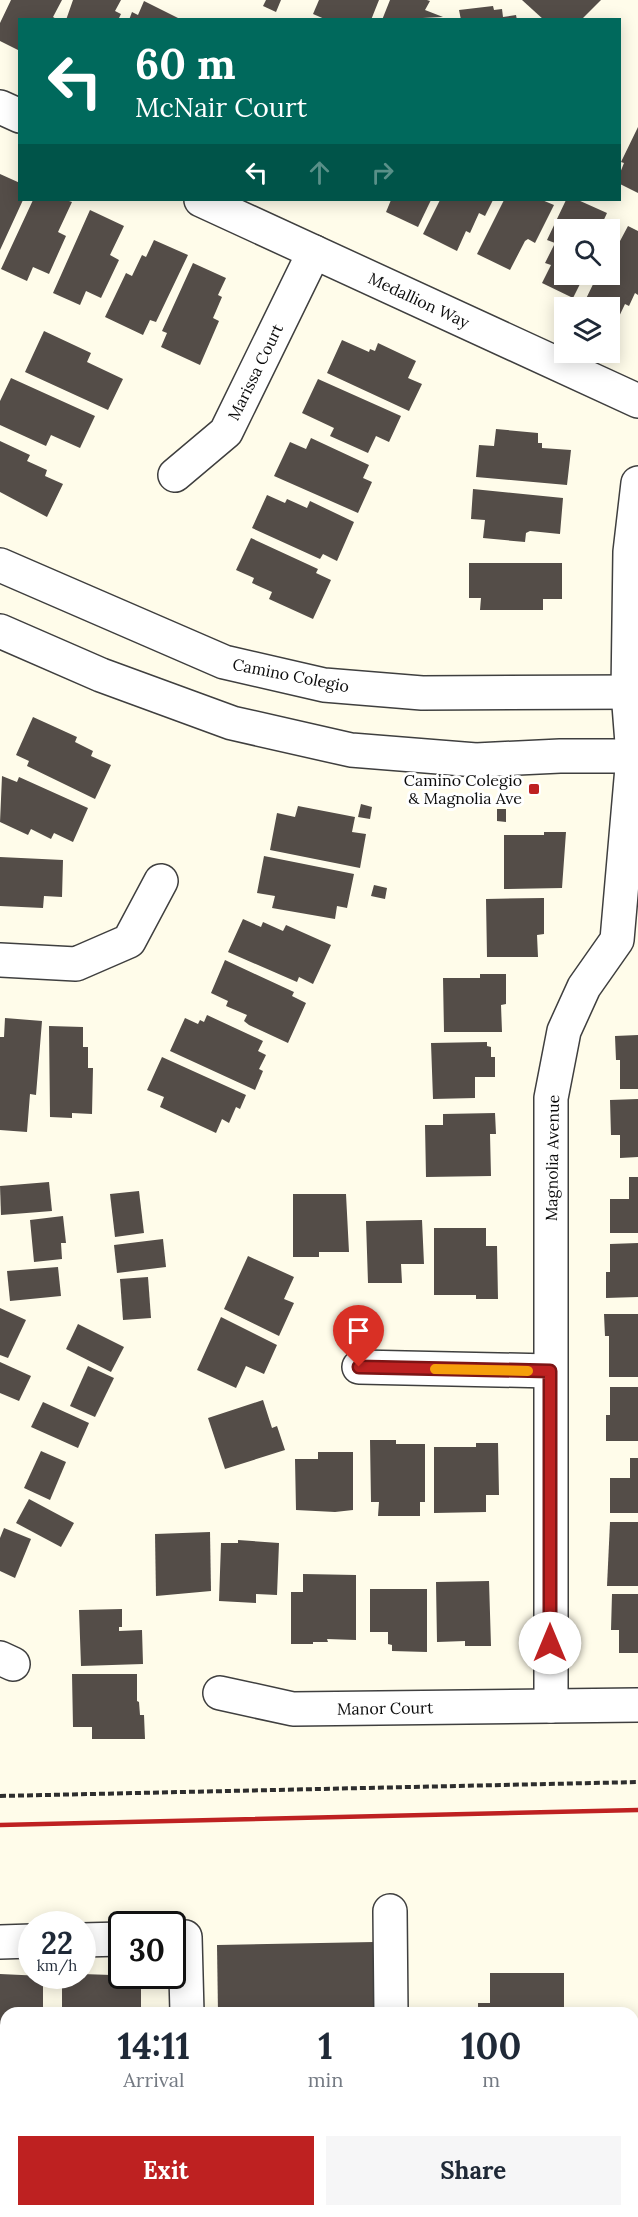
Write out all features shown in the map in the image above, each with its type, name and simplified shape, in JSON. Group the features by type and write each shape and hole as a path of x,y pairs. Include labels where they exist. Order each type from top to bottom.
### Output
{"street":[{"path":"0,107 18,115"},
{"name":"Medallion Way","path":"203,201 638,401"},
{"name":"Marissa Court","path":"175,475 226,432 314,252"},
{"name":"Magnolia Avenue","path":"551,1706 551,1098 564,1031 584,987 627,944 635,756 630,552 638,483"},
{"name":"Camino Colegio","path":"0,565 224,662 324,685 422,693 633,692"},
{"path":"0,631 101,675 232,723 351,750 476,760 560,756 635,756"},
{"path":"0,960 76,964 129,941 161,880"},
{"path":"359,1367 550,1371"},
{"name":"Manor Court","path":"220,1693 292,1709 638,1705"},
{"path":"390,1911 391,2007"},
{"path":"0,1942 18,1941"},
{"path":"186,1975 187,2007"}],"path":[{"path":"0,1796 638,1782"}],"building":[{"path":"11,0 62,0 53,17 55,18 18,18 18,50 0,41 0,23"},
{"path":"73,0 121,0 115,11 121,14 119,18 67,18"},
{"path":"266,0 281,0 276,12 263,6"},
{"path":"319,0 379,0 372,18 322,18 313,14"},
{"path":"390,0 427,0 430,1 425,10 443,17 423,18 383,18"},
{"path":"522,0 601,0 583,18 542,18"},
{"path":"144,1 178,18 130,18 132,12 138,15"},
{"path":"493,6 494,10 502,9 503,17 516,15 517,18 461,18 459,10"},
{"path":"638,127 638,193 621,184 621,170 624,163 621,162"},
{"path":"0,174 18,182 18,201 23,201 0,250"},
{"path":"33,201 72,202 58,232 66,236 49,274 33,267 27,281 1,269"},
{"path":"391,201 431,201 418,227 386,212"},
{"path":"440,201 492,201 485,216 479,213 470,233 466,231 457,251 423,234"},
{"path":"504,201 544,201 554,205 535,243 528,239 525,241 510,270 477,254"},
{"path":"566,201 580,201 607,213 604,219 557,219"},
{"path":"90,210 124,226 110,255 119,260 101,298 86,291 80,305 53,293"},
{"path":"554,225 554,243 547,240"},
{"path":"628,226 638,231 638,295 635,293 629,306 625,304 620,315 620,297 587,297 593,285 620,285 620,241"},
{"path":"154,240 188,255 156,322 150,320 143,335 105,317 126,273 132,276 142,255 146,257"},
{"path":"554,245 554,285 580,285 574,297 542,283 551,265 545,263"},
{"path":"193,263 226,278 218,295 222,297 213,318 219,321 200,365 161,347 167,333 162,331"},
{"path":"44,331 91,353 87,362 123,379 108,410 25,372"},
{"path":"342,340 369,352 370,349 375,351 378,343 416,361 408,378 422,384 409,411 327,373"},
{"path":"11,378 95,416 80,448 51,435 46,446 0,425 0,401"},
{"path":"318,379 401,416 389,442 376,436 368,453 330,436 334,428 302,413"},
{"path":"496,429 538,433 538,443 542,443 542,448 571,450 567,485 476,477 479,445 494,446"},
{"path":"311,438 369,465 363,478 372,482 358,513 274,476 290,442 306,449"},
{"path":"0,441 30,455 27,461 47,470 45,476 63,484 47,517 0,492"},
{"path":"473,489 563,498 560,534 530,531 526,533 525,542 483,538 485,520 471,519"},
{"path":"267,495 285,503 287,499 307,508 310,501 354,522 337,561 323,554 320,559 252,528"},
{"path":"251,538 318,569 316,573 331,580 313,619 269,599 272,592 252,583 254,578 236,570"},
{"path":"469,563 562,563 562,599 543,599 543,610 480,610 481,598 469,598"},
{"path":"33,717 77,737 75,742 93,751 91,756 111,765 95,799 27,766 29,761 16,755"},
{"path":"2,776 17,782 19,777 88,808 73,842 54,833 51,839 31,829 28,835 0,822"},
{"path":"361,804 372,807 370,819 358,817"},
{"path":"298,806 355,817 352,832 366,834 360,868 270,850 277,813 295,817"},
{"path":"497,809 506,809 506,822 497,821"},
{"path":"544,832 566,832 562,888 504,889 504,835 544,835"},
{"path":"264,856 354,874 347,908 337,906 335,919 272,908 275,896 257,893"},
{"path":"0,857 63,860 62,897 44,896 43,908 0,906"},
{"path":"374,885 387,888 385,899 371,896"},
{"path":"544,898 544,934 537,935 538,957 487,957 486,899"},
{"path":"243,919 261,927 263,922 283,931 286,925 331,945 313,984 299,977 297,982 228,952"},
{"path":"225,960 294,992 292,996 306,1003 288,1043 249,1025 244,1021 247,1015 226,1006 228,1001 211,993"},
{"path":"480,974 506,974 506,1004 501,1005 502,1032 444,1032 443,978 480,978"},
{"path":"207,1015 263,1041 258,1051 266,1055 259,1069 263,1071 255,1090 170,1051 185,1018 198,1024 200,1020 204,1022"},
{"path":"5,1018 42,1021 36,1095 30,1094 27,1132 0,1130 0,1037 4,1037"},
{"path":"49,1026 83,1027 83,1047 88,1047 88,1068 93,1068 92,1114 72,1113 72,1118 50,1117"},
{"path":"638,1035 638,1089 620,1089 620,1060 616,1060 615,1036"},
{"path":"487,1042 487,1046 491,1047 491,1057 495,1057 495,1077 475,1077 475,1098 433,1099 431,1043"},
{"path":"162,1057 246,1095 240,1109 236,1107 229,1123 222,1119 216,1133 160,1107 164,1097 147,1090"},
{"path":"638,1099 638,1157 620,1158 620,1135 611,1135 610,1100"},
{"path":"495,1113 496,1134 490,1134 491,1176 426,1177 425,1125 443,1125 443,1114"},
{"path":"629,1177 638,1177 638,1233 610,1233 610,1199 629,1199"},
{"path":"49,1182 52,1211 1,1215 0,1186"},
{"path":"139,1191 144,1233 115,1237 110,1194"},
{"path":"293,1194 346,1194 349,1252 319,1252 319,1257 293,1257"},
{"path":"63,1216 66,1243 61,1243 62,1259 34,1262 30,1220"},
{"path":"422,1220 424,1264 401,1264 402,1283 368,1283 366,1221"},
{"path":"434,1228 486,1228 486,1246 497,1246 498,1299 476,1299 476,1295 434,1295"},
{"path":"163,1239 166,1267 117,1273 114,1245"},
{"path":"638,1243 638,1297 606,1298 606,1272 610,1272 610,1244"},
{"path":"248,1256 294,1277 284,1299 294,1303 279,1336 224,1309"},
{"path":"58,1267 61,1296 10,1301 7,1271"},
{"path":"148,1277 151,1318 123,1320 120,1279"},
{"path":"0,1308 26,1320 8,1358 0,1355"},
{"path":"604,1314 638,1314 638,1377 609,1377 609,1336 605,1336"},
{"path":"221,1317 277,1345 264,1374 246,1366 236,1388 197,1370"},
{"path":"78,1324 124,1347 111,1372 66,1349"},
{"path":"0,1362 31,1376 19,1401 0,1393"},
{"path":"88,1366 114,1378 95,1417 70,1406"},
{"path":"610,1387 638,1387 638,1441 606,1441 606,1415 610,1415"},
{"path":"263,1400 272,1428 277,1426 285,1450 225,1469 208,1418"},
{"path":"43,1402 89,1423 78,1448 31,1427"},
{"path":"370,1440 396,1440 396,1444 425,1444 425,1502 420,1502 420,1516 378,1516 379,1502 371,1502"},
{"path":"476,1443 498,1443 499,1495 486,1495 486,1512 434,1513 434,1447 476,1447"},
{"path":"41,1451 66,1462 50,1500 24,1488"},
{"path":"318,1452 353,1452 353,1510 335,1512 296,1510 295,1459 318,1459"},
{"path":"630,1458 638,1458 638,1513 610,1513 610,1478 630,1478"},
{"path":"29,1499 74,1523 61,1547 16,1523"},
{"path":"610,1522 638,1522 638,1586 607,1586"},
{"path":"4,1528 31,1539 15,1578 0,1571 0,1538"},
{"path":"210,1532 211,1591 156,1596 155,1534"},
{"path":"238,1540 279,1543 277,1595 256,1594 256,1603 219,1601 221,1543 238,1543"},
{"path":"303,1574 356,1575 356,1640 327,1639 328,1642 291,1644 291,1592 303,1592"},
{"path":"489,1581 491,1646 465,1646 465,1641 437,1642 436,1582"},
{"path":"370,1589 427,1589 427,1652 392,1651 392,1645 388,1644 388,1632 370,1632"},
{"path":"612,1594 638,1594 638,1653 619,1653 619,1630 611,1630"},
{"path":"122,1609 122,1627 119,1627 119,1631 142,1630 143,1664 81,1666 79,1610"},
{"path":"72,1674 137,1674 137,1701 140,1715 144,1715 145,1739 92,1739 92,1727 73,1727"},
{"path":"374,1942 375,2007 218,2007 217,1945"},
{"path":"490,1973 564,1973 564,2007 478,2007 478,2003 490,2003"},
{"path":"0,1974 18,1975 18,1989 43,1989 43,2007 0,2007"},
{"path":"96,1974 108,1975 108,1989 141,1989 141,2007 62,2007 62,1989 96,1989"}],"railway":[{"path":"0,1825 638,1810"}],"slow traffic":[{"path":"435,1369 528,1371"}],"place":[{"name":"Camino Colegio & Magnolia Ave","path":"534,789"}],"route":[{"path":"359,1367 550,1371 550,1643"}]}
